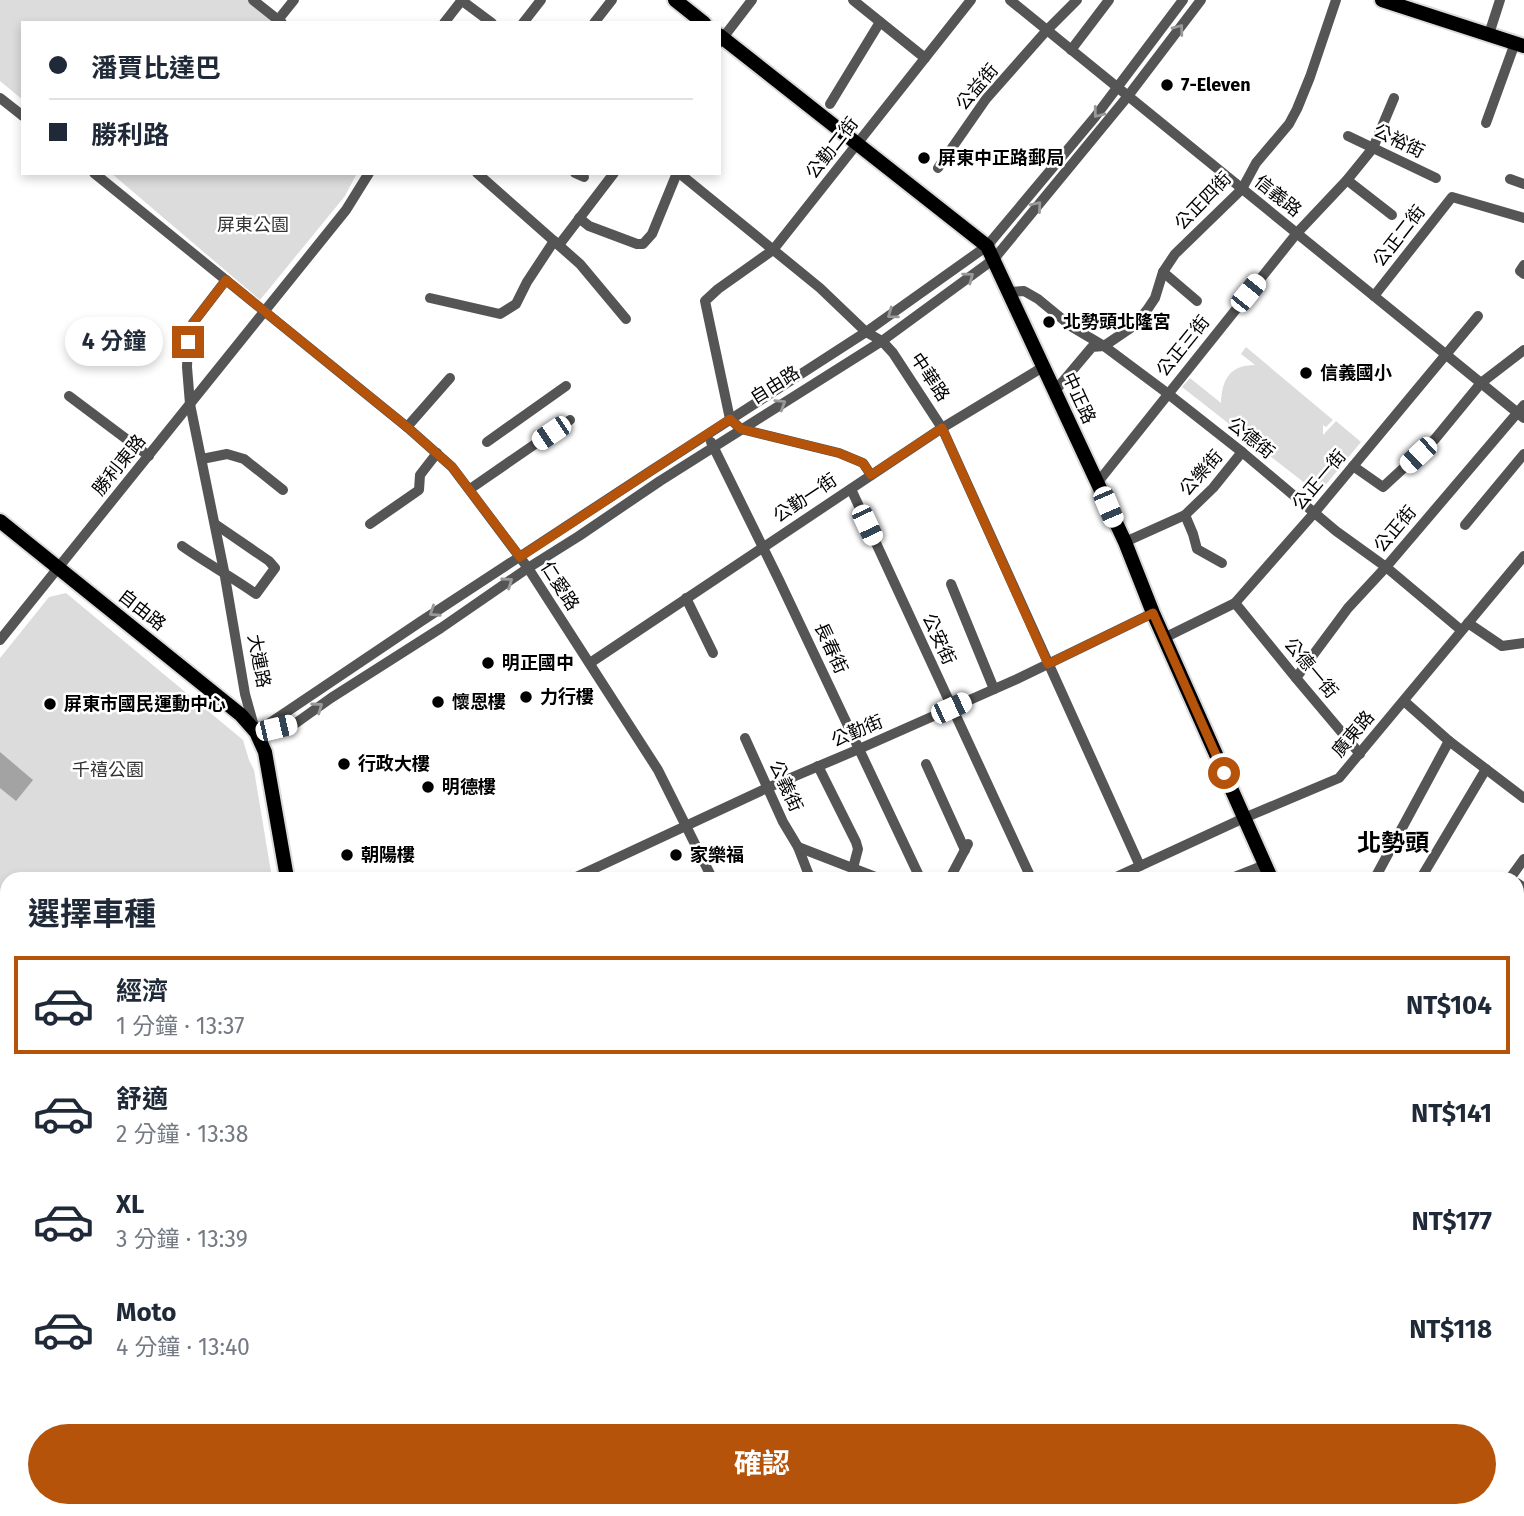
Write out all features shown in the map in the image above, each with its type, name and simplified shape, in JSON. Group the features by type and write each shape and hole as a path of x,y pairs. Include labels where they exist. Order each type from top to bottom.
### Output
{"main road":[{"path":"675,0 701,21"},
{"path":"1385,0 1520,45"},
{"name":"中正路","path":"721,38 858,143 990,252 1125,542 1153,613 1268,872"},
{"name":"自由路","path":"1,524 242,715 256,732"},
{"name":"大連路","path":"256,732 265,752 286,872"}],"street":[{"path":"253,0 280,21 294,0"},
{"path":"445,21 461,0 489,21"},
{"path":"525,21 541,0"},
{"path":"595,21 611,0"},
{"path":"721,38 752,0"},
{"path":"853,0 925,58"},
{"name":"公勤二街","path":"730,419 705,301 773,250 971,0"},
{"name":"信義路","path":"1010,0 1445,355 1522,412"},
{"name":"公益街","path":"938,169 986,99 1077,0"},
{"path":"1071,50 1109,0"},
{"name":"自由路","path":"256,732 730,419 990,252 1183,0"},
{"name":"自由路","path":"256,732 296,723 527,568 882,341 990,252 1128,96 1201,0"},
{"name":"公正四街","path":"1054,392 1092,347 1104,346 1132,327 1147,310 1155,298 1163,272 1175,254 1242,189 1256,163 1289,124 1310,78 1336,0"},
{"path":"1489,34 1500,0"},
{"path":"830,104 880,22"},
{"path":"1486,123 1520,45"},
{"path":"0,98 21,114"},
{"name":"公正三街","path":"1098,482 1297,233 1373,148 1394,98"},
{"name":"公裕街","path":"1348,136 1436,178"},
{"name":"仁愛路","path":"96,175 407,427 452,467 520,557 658,770 709,872"},
{"name":"勝利東路","path":"0,640 346,210 368,175"},
{"path":"479,175 580,264 626,319"},
{"path":"430,298 500,314 516,304 527,282 556,243 612,175"},
{"path":"579,218 589,226 643,244 652,234 677,175"},
{"name":"中華路","path":"680,175 820,288 866,332 882,341 893,353 942,428 1140,866"},
{"path":"1510,179 1524,184"},
{"path":"1347,180 1392,215"},
{"name":"公正二街","path":"1374,296 1452,197 1524,218"},
{"path":"1163,272 1197,301"},
{"name":"大連路","path":"226,280 193,323 188,342 187,367 190,404 224,571 245,694 256,732"},
{"name":"公德街","path":"1009,292 1024,291 1072,327 1104,346 1242,452 1336,531 1465,627 1502,646 1524,643"},
{"name":"公正一街","path":"1164,638 1236,603 1478,316"},
{"path":"1353,466 1383,487 1435,439 1481,383 1524,349"},
{"name":"公勤一街","path":"590,663 942,428 1043,367"},
{"path":"407,427 450,378"},
{"path":"487,442 566,386"},
{"path":"69,396 149,456"},
{"name":"公正街","path":"1296,678 1331,629 1522,412"},
{"path":"730,419 741,429 839,453 863,463 871,475"},
{"path":"470,489 570,420"},
{"name":"長春街","path":"706,435 763,547 917,872"},
{"name":"公樂街","path":"1125,542 1185,515 1213,488 1242,452"},
{"path":"370,524 419,490 419,475 437,453"},
{"path":"202,459 227,454 244,459 282,490"},
{"path":"1465,525 1524,454"},
{"name":"公安街","path":"851,489 1028,872"},
{"name":"公樂街","path":"1185,515 1197,549 1222,563"},
{"path":"182,545 256,594 275,568 215,524"},
{"name":"廣東路","path":"1127,872 1339,778 1524,556"},
{"path":"951,584 994,689"},
{"path":"686,598 713,653"},
{"name":"公德一街","path":"1236,603 1360,754"},
{"name":"公勤街","path":"590,872 767,788 994,689 1153,613"},
{"path":"1404,701 1449,741 1524,799"},
{"name":"公義街","path":"745,738 808,872"},
{"path":"1378,872 1449,741"},
{"path":"926,764 966,847 953,872"},
{"path":"818,766 856,842 858,849 853,868"},
{"path":"1425,872 1486,769"},
{"path":"798,847 863,872"},
{"path":"1246,872 1265,864"}],"green space":[{"path":"0,0 248,0 274,21 21,21 21,98 0,81"},
{"name":"屏東公園","path":"113,175 356,175 345,196 260,300"},
{"path":"1246,347 1333,420 1326,427 1323,425 1323,435 1336,421 1361,442 1323,488 1317,483 1311,488 1182,387 1190,378 1221,403 1223,387 1229,375 1239,368 1255,365 1241,354"},
{"name":"千禧公園","path":"66,593 243,740 254,770 271,872 0,872 0,658 49,597"}],"shaded area":[{"path":"0,752 33,780 16,801 0,788"}],"place":[{"name":"7-Eleven","path":"1167,85"},
{"name":"屏東中正路郵局","path":"924,158"},
{"name":"北勢頭北隆宮","path":"1049,322"},
{"name":"信義國小","path":"1306,373"},
{"name":"明正國中","path":"488,663"},
{"name":"力行樓","path":"526,697"},
{"name":"懷恩樓","path":"438,702"},
{"name":"屏東市國民運動中心","path":"50,704"},
{"name":"行政大樓","path":"344,764"},
{"name":"明德樓","path":"428,787"},
{"name":"朝陽樓","path":"347,855"},
{"name":"家樂福","path":"676,855"}],"district":[{"name":"北勢頭","path":"1393,843"}],"route":[{"path":"188,342 193,323 226,280 407,427 452,467 520,557 730,419 741,429 839,453 863,463 871,475 942,428 1048,664 1153,613 1224,773"}]}
